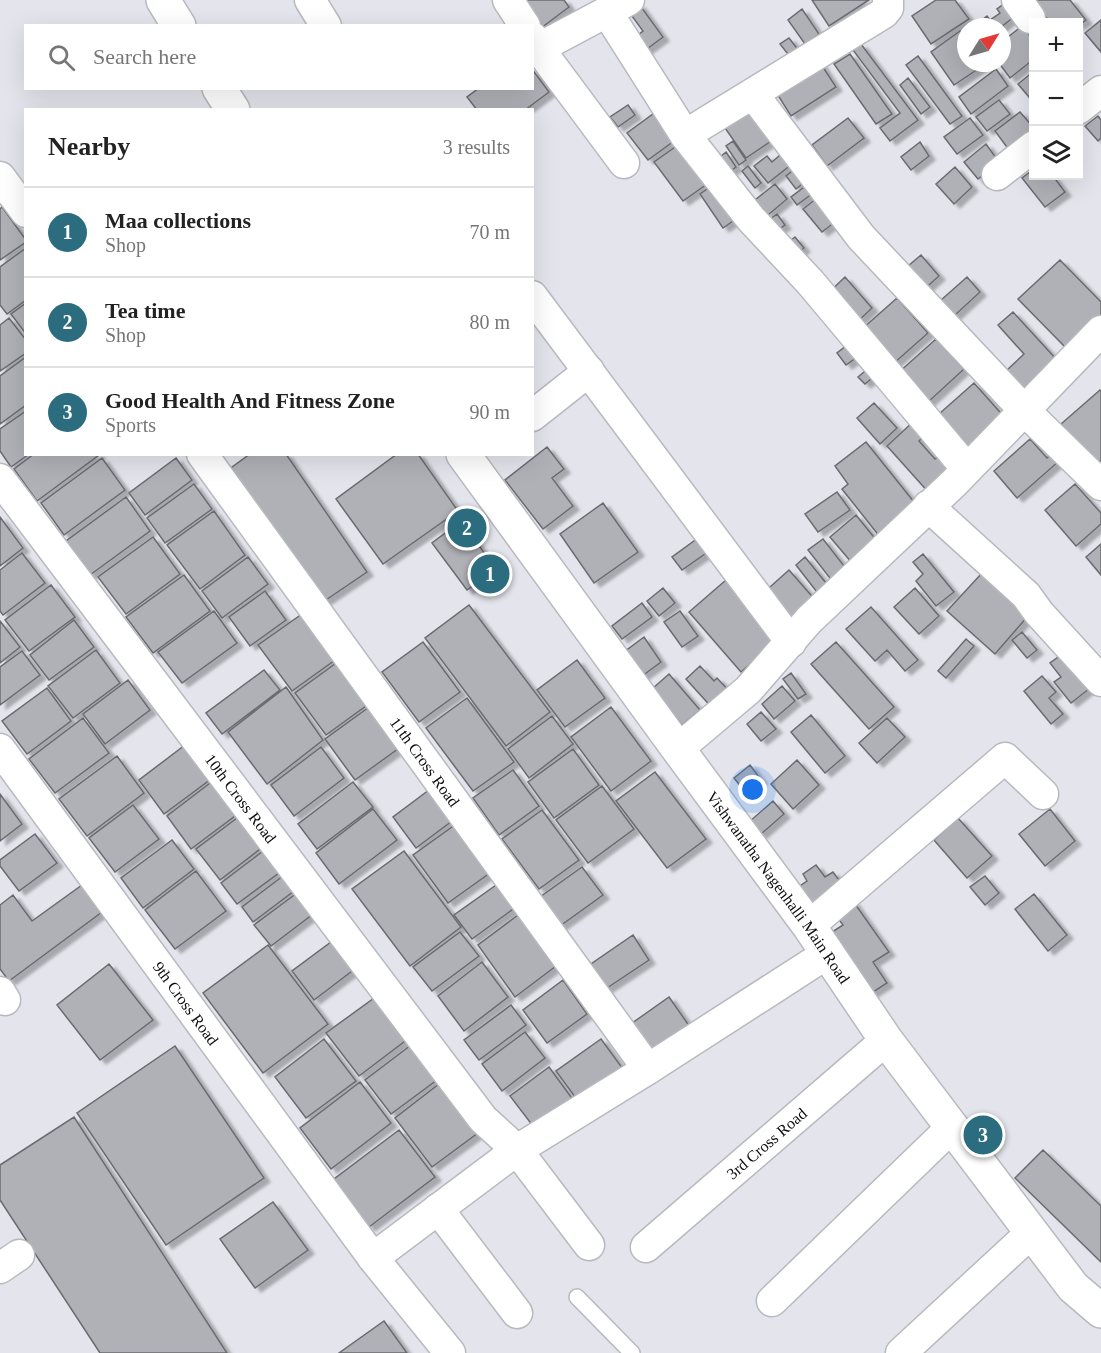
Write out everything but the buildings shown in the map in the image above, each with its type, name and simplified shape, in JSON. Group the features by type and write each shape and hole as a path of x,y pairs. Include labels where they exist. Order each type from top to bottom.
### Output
{"street":[{"path":"163,0 178,24"},
{"path":"310,0 325,24"},
{"path":"508,0 524,24"},
{"path":"685,135 884,13 888,8 888,0"},
{"path":"534,36 618,6 685,135 751,219 810,282 967,469"},
{"path":"534,40 624,163"},
{"path":"220,90 231,108"},
{"path":"1083,105 1101,91"},
{"path":"753,94 861,237 1024,410 1101,485"},
{"path":"997,175 1029,150"},
{"path":"0,177 24,209"},
{"path":"534,299 790,642"},
{"path":"678,749 748,690 809,620 967,469 1101,331"},
{"path":"534,414 589,371"},
{"name":"11th Cross Road","path":"203,456 648,1069"},
{"name":"Vishwanatha Nagenhalli Main Road","path":"473,458 678,749 809,926 886,1040 1073,1287 1101,1310"},
{"name":"10th Cross Road","path":"0,479 483,1119 516,1150 589,1245"},
{"path":"928,506 1026,595 1039,613 1101,681"},
{"name":"9th Cross Road","path":"0,749 373,1258 450,1353"},
{"path":"809,926 1005,758 1043,794"},
{"path":"373,1258 516,1150 648,1069 828,953"},
{"name":"3rd Cross Road","path":"646,1247 886,1040"},
{"path":"772,1301 952,1127"},
{"path":"438,1209 517,1313"},
{"path":"901,1353 1032,1232"}],"lane":[{"path":"577,1297 632,1353"}],"place":[{"name":"Tea time","path":"467,528"},
{"name":"Maa collections","path":"490,574"},
{"name":"Good Health And Fitness Zone","path":"983,1135"}]}
